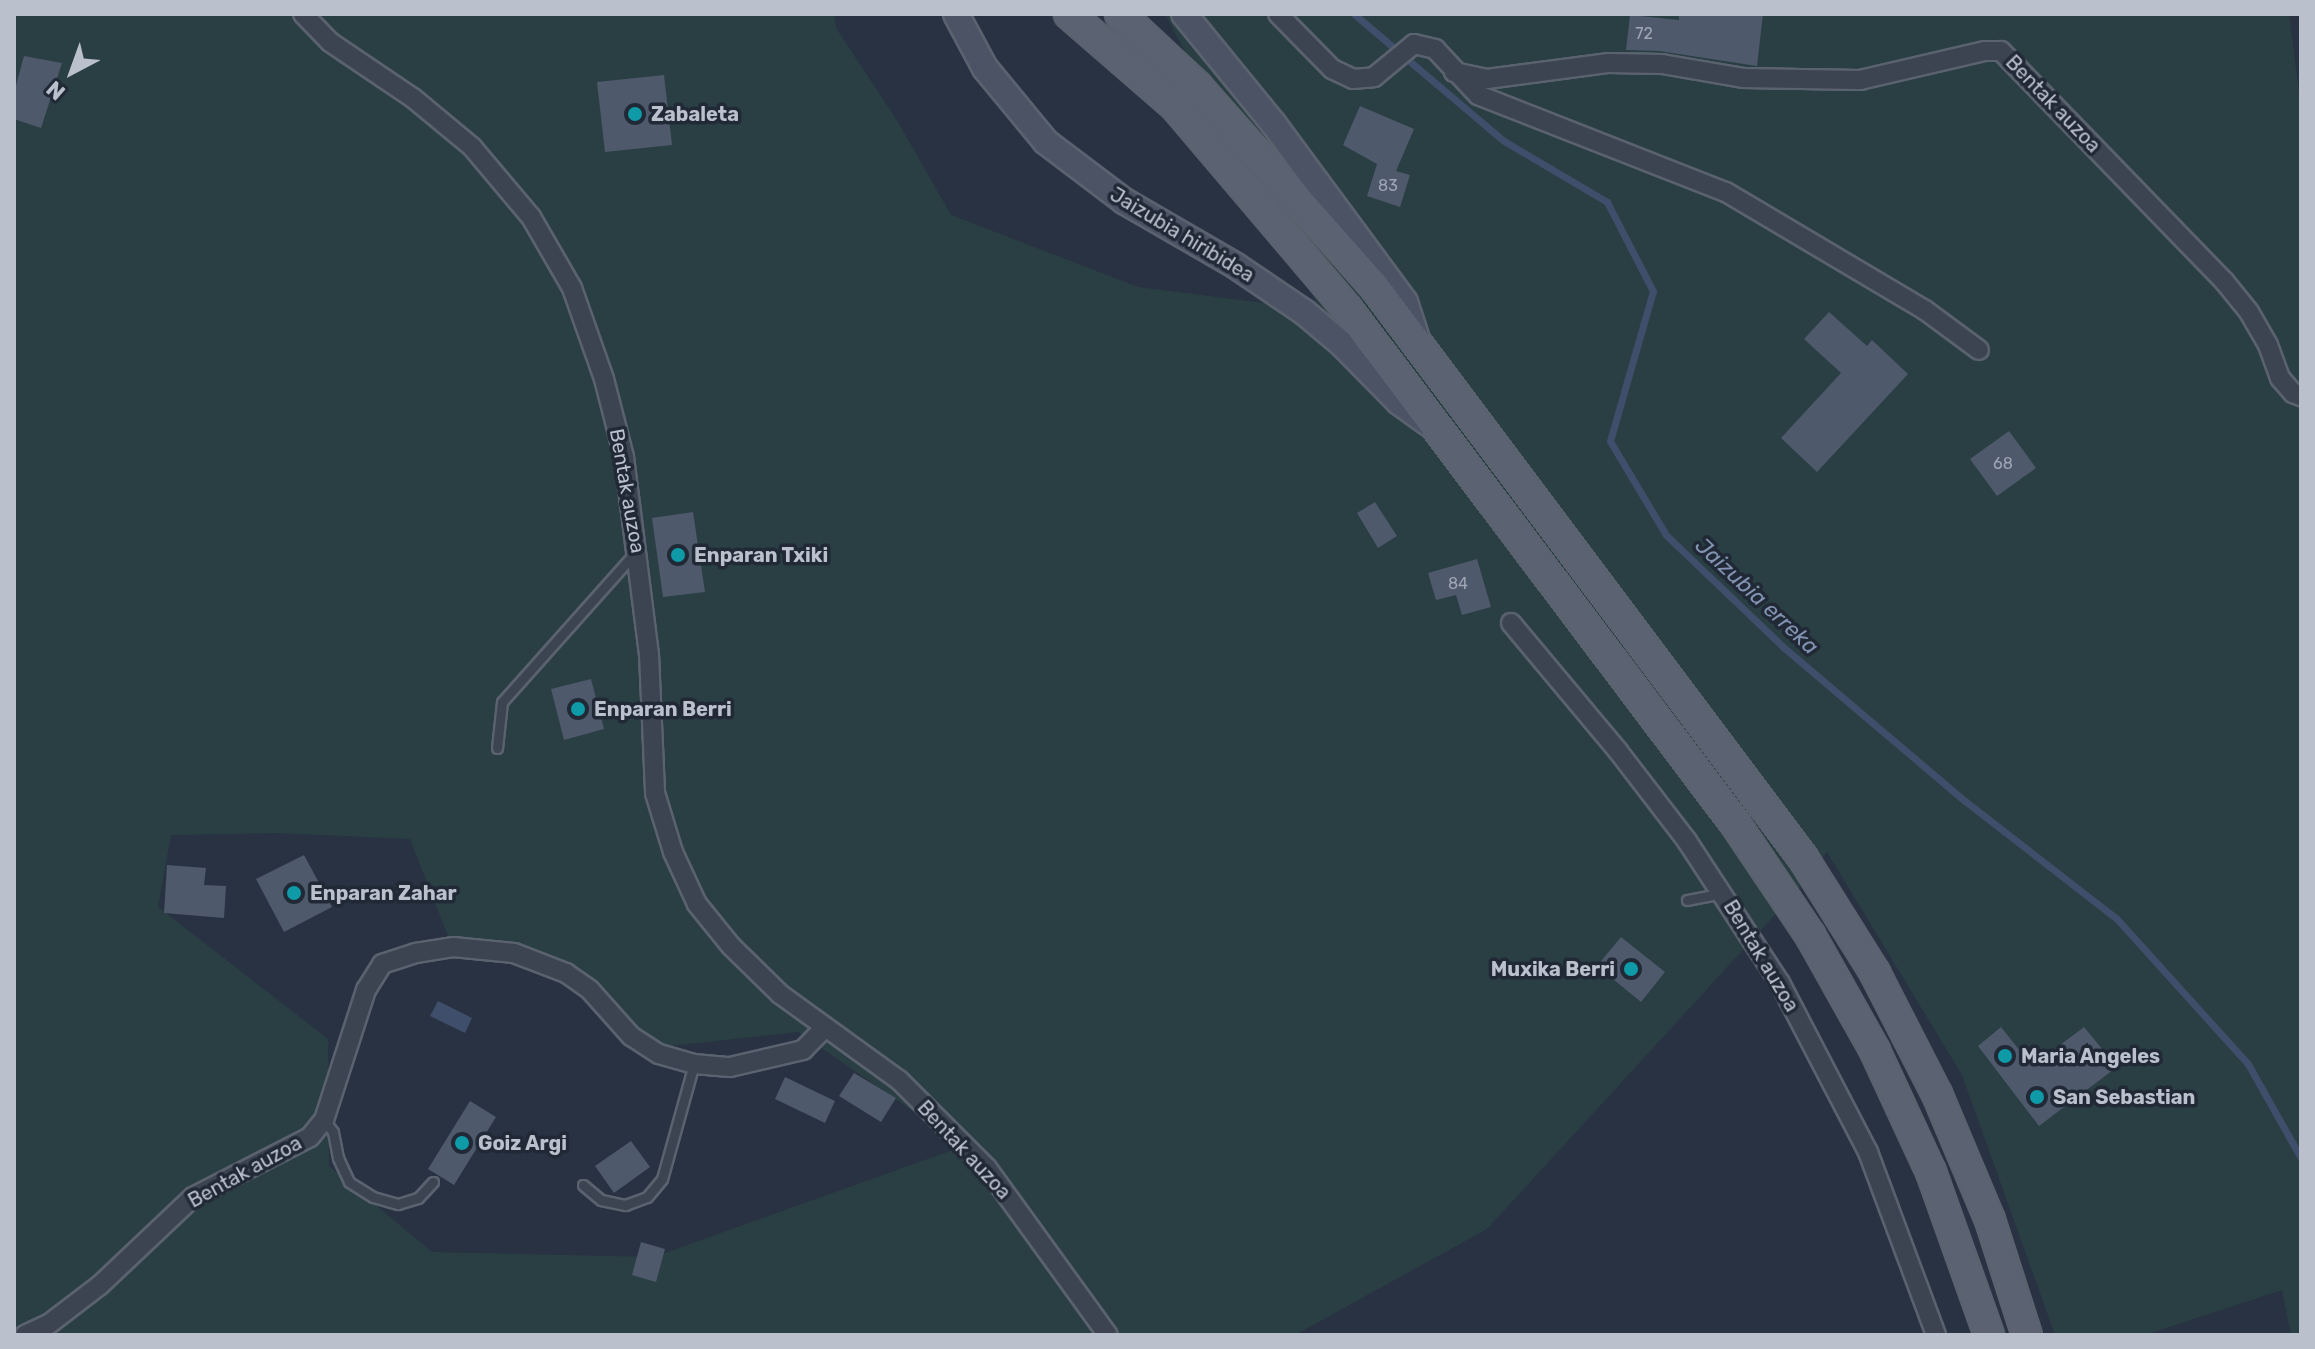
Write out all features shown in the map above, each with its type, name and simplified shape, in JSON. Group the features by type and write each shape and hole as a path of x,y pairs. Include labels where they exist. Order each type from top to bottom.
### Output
{"main road":[{"name":"Jaizubia hiribidea","path":"956,14 985,68 1046,142 1124,201 1236,266 1304,312 1343,345 1399,402 1437,430"},
{"path":"1069,14 1136,69 1210,144 1348,310 1736,825 1810,935 1875,1051 1956,1234 1989,1335"},
{"path":"1120,14 1197,86 1258,151 1418,342 1764,802 1840,914 1907,1033 1990,1220 2027,1335"},
{"path":"1184,14 1273,123 1405,302 1418,342"}],"street":[{"name":"Bentak auzoa","path":"303,14 330,42 413,98 472,147 531,217 572,288 604,379 624,457 639,549 649,654 655,793 673,852 697,904 731,946 780,994 899,1080 987,1168 1108,1335"},
{"path":"1278,14 1332,69 1353,79 1374,77 1414,44 1435,49 1478,95 1726,192 1925,310 1979,350"},
{"name":"Bentak auzoa","path":"1454,72 1487,79 1609,63 1662,64 1743,78 1860,80 1985,51 2001,51 2224,281 2249,312 2268,345 2280,378 2293,393 2301,396"},
{"name":"Bentak auzoa","path":"1511,623 1618,751 1723,893 1780,983 1868,1152 1936,1335"},
{"path":"324,1120 366,990 382,964 416,953 453,947 514,953 566,973 590,990 631,1036 659,1054 694,1064 730,1067 803,1050 824,1028"},
{"name":"Bentak auzoa","path":"25,1335 49,1324 100,1285 193,1197 310,1137 324,1120"}],"lane":[{"path":"497,748 502,702 639,549"},
{"path":"1687,900 1723,893"},
{"path":"583,1185 601,1200 625,1205 647,1197 662,1179 694,1064"},
{"path":"324,1120 333,1132 338,1158 349,1182 373,1197 398,1204 418,1198 433,1182"}],"green space":[{"path":"14,14 834,14 836,28 898,122 951,215 1138,287 1320,310 1165,14 2289,14 2301,108 2301,1335 2291,1335 2282,1290 2145,1335 2055,1335 1962,1075 1827,852 1796,892 1487,1229 1295,1335 14,1335","holes":["277,833 410,839 452,946 574,985 632,1050 798,1032 964,1146 654,1257 432,1252 329,1166 328,1039 158,907 171,835"]}],"water":[{"path":"438,1001 472,1018 465,1033 430,1016"}],"building":[{"path":"1679,14 1763,14 1757,66 1659,51 1626,50 1630,15 1679,20"},
{"path":"24,56 62,63 41,128 14,119 14,93"},
{"name":"Zabaleta","path":"664,75 672,145 605,152 597,82"},
{"path":"1360,106 1414,129 1396,171 1410,175 1400,207 1367,196 1377,164 1343,145"},
{"path":"1829,312 1867,346 1872,340 1908,374 1817,472 1781,438 1841,373 1804,339"},
{"path":"2009,431 2036,468 1997,496 1970,459"},
{"path":"1375,502 1397,536 1378,548 1357,513"},
{"name":"Enparan Txiki","path":"693,512 705,592 663,597 652,518"},
{"path":"1477,559 1491,607 1462,615 1456,595 1436,600 1428,573"},
{"name":"Enparan Berri","path":"591,679 604,729 564,740 551,689"},
{"name":"Enparan Zahar","path":"304,855 332,907 284,932 256,879"},
{"path":"167,865 206,868 204,885 226,886 224,918 164,913"},
{"name":"Muxika Berri","path":"1621,937 1665,972 1641,1002 1597,966"},
{"path":"2001,1027 2032,1066 2084,1027 2117,1067 2039,1126 1978,1046"},
{"path":"854,1073 896,1098 881,1122 839,1096"},
{"path":"785,1077 835,1101 825,1123 775,1099"},
{"name":"Goiz Argi","path":"470,1101 496,1117 454,1185 428,1169"},
{"path":"631,1141 650,1167 614,1193 595,1166"},
{"path":"641,1242 665,1249 656,1282 632,1275"}],"waterway":[{"name":"Jaizubia erreka","path":"1354,14 1504,141 1607,202 1653,291 1610,441 1666,535 1782,646 1965,801 2117,919 2248,1064 2301,1158"}],"place":[{"name":"Zabaleta","path":"635,114"},
{"name":"Enparan Txiki","path":"678,555"},
{"name":"Enparan Berri","path":"578,709"},
{"name":"Enparan Zahar","path":"294,893"},
{"name":"Muxika Berri","path":"1631,969"},
{"name":"Maria Angeles","path":"2005,1056"},
{"name":"San Sebastian","path":"2037,1097"},
{"name":"Goiz Argi","path":"462,1143"}]}
